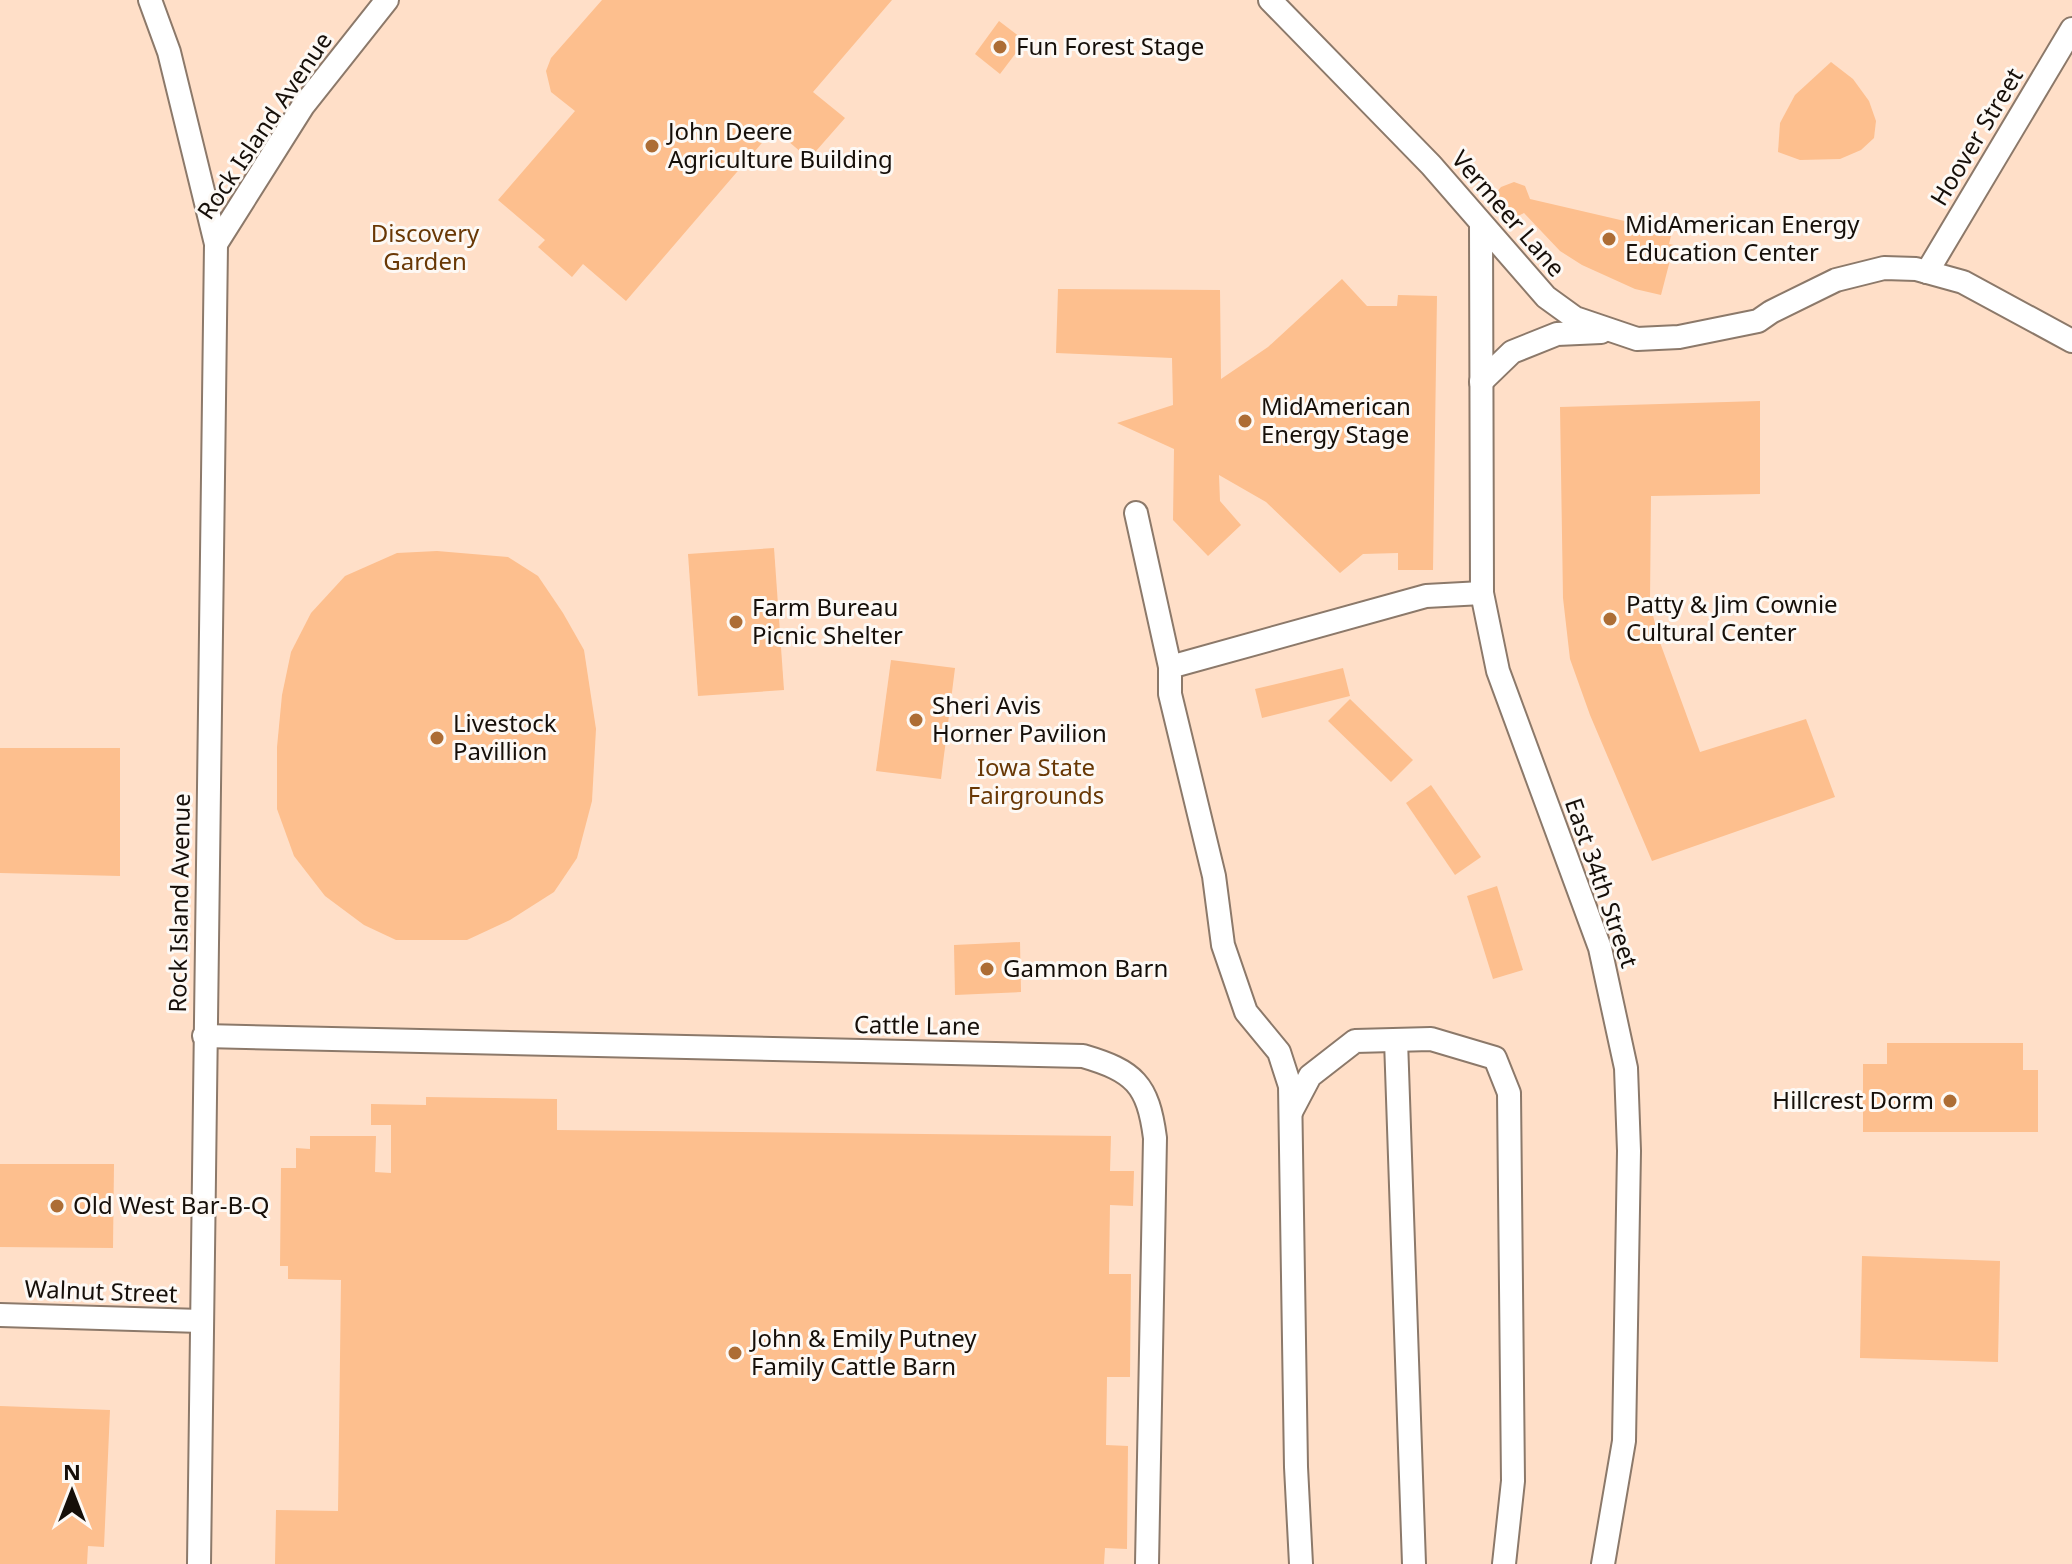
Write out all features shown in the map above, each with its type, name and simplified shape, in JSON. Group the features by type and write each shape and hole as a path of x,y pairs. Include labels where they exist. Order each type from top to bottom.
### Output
{"lane":[{"name":"Rock Island Avenue","path":"150,0 169,52 216,244 199,1564"},
{"name":"Rock Island Avenue","path":"216,244 303,106 387,0"},
{"name":"Vermeer Lane","path":"1270,0 1431,165 1546,297 1575,318 1637,339 1679,337 1758,321 1836,280 1884,268 1927,272 1963,282 2072,341"},
{"name":"Hoover Street","path":"1927,272 2072,29"},
{"name":"East 34th Street","path":"1481,224 1482,593 1498,671 1600,948 1626,1068 1629,1151 1624,1441 1603,1564"},
{"path":"1481,382 1512,352 1557,334 1615,331"},
{"path":"1136,513 1170,667 1170,694 1214,876 1223,945 1246,1012 1279,1052 1290,1086 1296,1467 1301,1564"},
{"path":"1170,667 1426,596 1482,593"},
{"name":"Cattle Lane","path":"204,1036 1083,1056 1114,1065 1134,1080 1151,1108 1155,1138 1147,1564"},
{"path":"1291,1114 1310,1076 1355,1041 1431,1039 1495,1058 1509,1093 1513,1481 1504,1564"},
{"path":"1396,1040 1414,1564"},
{"name":"Walnut Street","path":"0,1315 201,1321"}],"green space":[{"name":"Iowa State Fairgrounds","path":"0,0 2072,0 2072,1564 0,1564"}],"building":[{"name":"John Deere Agriculture Building","path":"602,0 892,0 813,92 845,118 809,159 774,129 626,301 583,264 572,277 538,247 545,240 498,200 575,111 551,92 546,71 551,58"},
{"name":"Fun Forest Stage","path":"999,21 1025,41 1000,74 975,54"},
{"path":"1831,62 1853,79 1869,101 1876,121 1874,138 1861,150 1840,159 1800,160 1778,152 1780,123 1795,95"},
{"name":"MidAmerican Energy Education Center","path":"1514,182 1525,186 1530,199 1672,232 1669,244 1674,245 1661,295 1635,289 1582,265 1560,251 1524,213 1512,219 1501,216 1494,205 1495,194 1501,187"},
{"path":"1342,279 1367,306 1397,306 1398,295 1437,296 1433,570 1398,570 1398,553 1363,554 1340,573 1266,502 1219,475 1220,501 1241,525 1208,556 1173,520 1174,449 1117,423 1173,405 1172,358 1056,353 1058,289 1220,290 1221,379 1268,347"},
{"name":"Patty & Jim Cownie Cultural Center","path":"1760,401 1760,494 1651,496 1650,602 1658,637 1700,752 1806,719 1835,797 1652,861 1590,715 1570,659 1563,598 1560,407"},
{"name":"Farm Bureau Picnic Shelter","path":"774,548 784,690 698,696 688,554"},
{"name":"Livestock Pavillion","path":"437,551 508,557 538,576 563,613 584,650 596,729 592,801 577,858 554,892 510,920 467,940 396,940 364,925 325,896 294,856 277,809 277,747 282,695 291,652 311,613 345,576 397,553"},
{"name":"Sheri Avis Horner Pavilion","path":"891,660 955,668 941,779 876,771"},
{"path":"1343,668 1350,696 1262,718 1255,689"},
{"path":"1350,699 1413,760 1391,782 1328,721"},
{"path":"0,748 120,748 120,876 0,873"},
{"path":"1431,785 1481,857 1455,875 1406,803"},
{"path":"1497,886 1523,970 1493,979 1467,896"},
{"name":"Gammon Barn","path":"1020,942 1021,992 955,995 954,945"},
{"name":"Hillcrest Dorm","path":"1887,1043 2023,1043 2023,1070 2038,1070 2038,1132 1863,1132 1863,1064 1887,1064"},
{"name":"John & Emily Putney Family Cattle Barn","path":"426,1097 557,1099 557,1130 1111,1136 1110,1171 1134,1171 1133,1206 1110,1205 1109,1274 1131,1274 1130,1377 1107,1377 1106,1445 1128,1446 1127,1549 1105,1548 1104,1564 275,1564 276,1510 338,1511 341,1280 288,1279 288,1266 280,1266 281,1168 296,1168 296,1148 310,1149 310,1136 376,1136 375,1172 391,1173 391,1125 371,1125 371,1104 426,1105"},
{"name":"Old West Bar-B-Q","path":"0,1164 114,1164 113,1248 0,1247"},
{"path":"1862,1256 2000,1261 1998,1362 1860,1358"},
{"path":"0,1406 110,1410 104,1547 88,1546 87,1564 0,1564"}],"place":[{"name":"Fun Forest Stage","path":"1000,47"},
{"name":"John Deere Agriculture Building","path":"652,146"},
{"name":"MidAmerican Energy Education Center","path":"1609,239"},
{"name":"MidAmerican Energy Stage","path":"1245,421"},
{"name":"Patty & Jim Cownie Cultural Center","path":"1610,619"},
{"name":"Farm Bureau Picnic Shelter","path":"736,622"},
{"name":"Sheri Avis Horner Pavilion","path":"916,720"},
{"name":"Livestock Pavillion","path":"437,738"},
{"name":"Gammon Barn","path":"987,969"},
{"name":"Hillcrest Dorm","path":"1950,1101"},
{"name":"Old West Bar-B-Q","path":"57,1206"},
{"name":"John & Emily Putney Family Cattle Barn","path":"735,1353"}],"park label":[{"name":"Discovery Garden","path":"425,248"}]}
